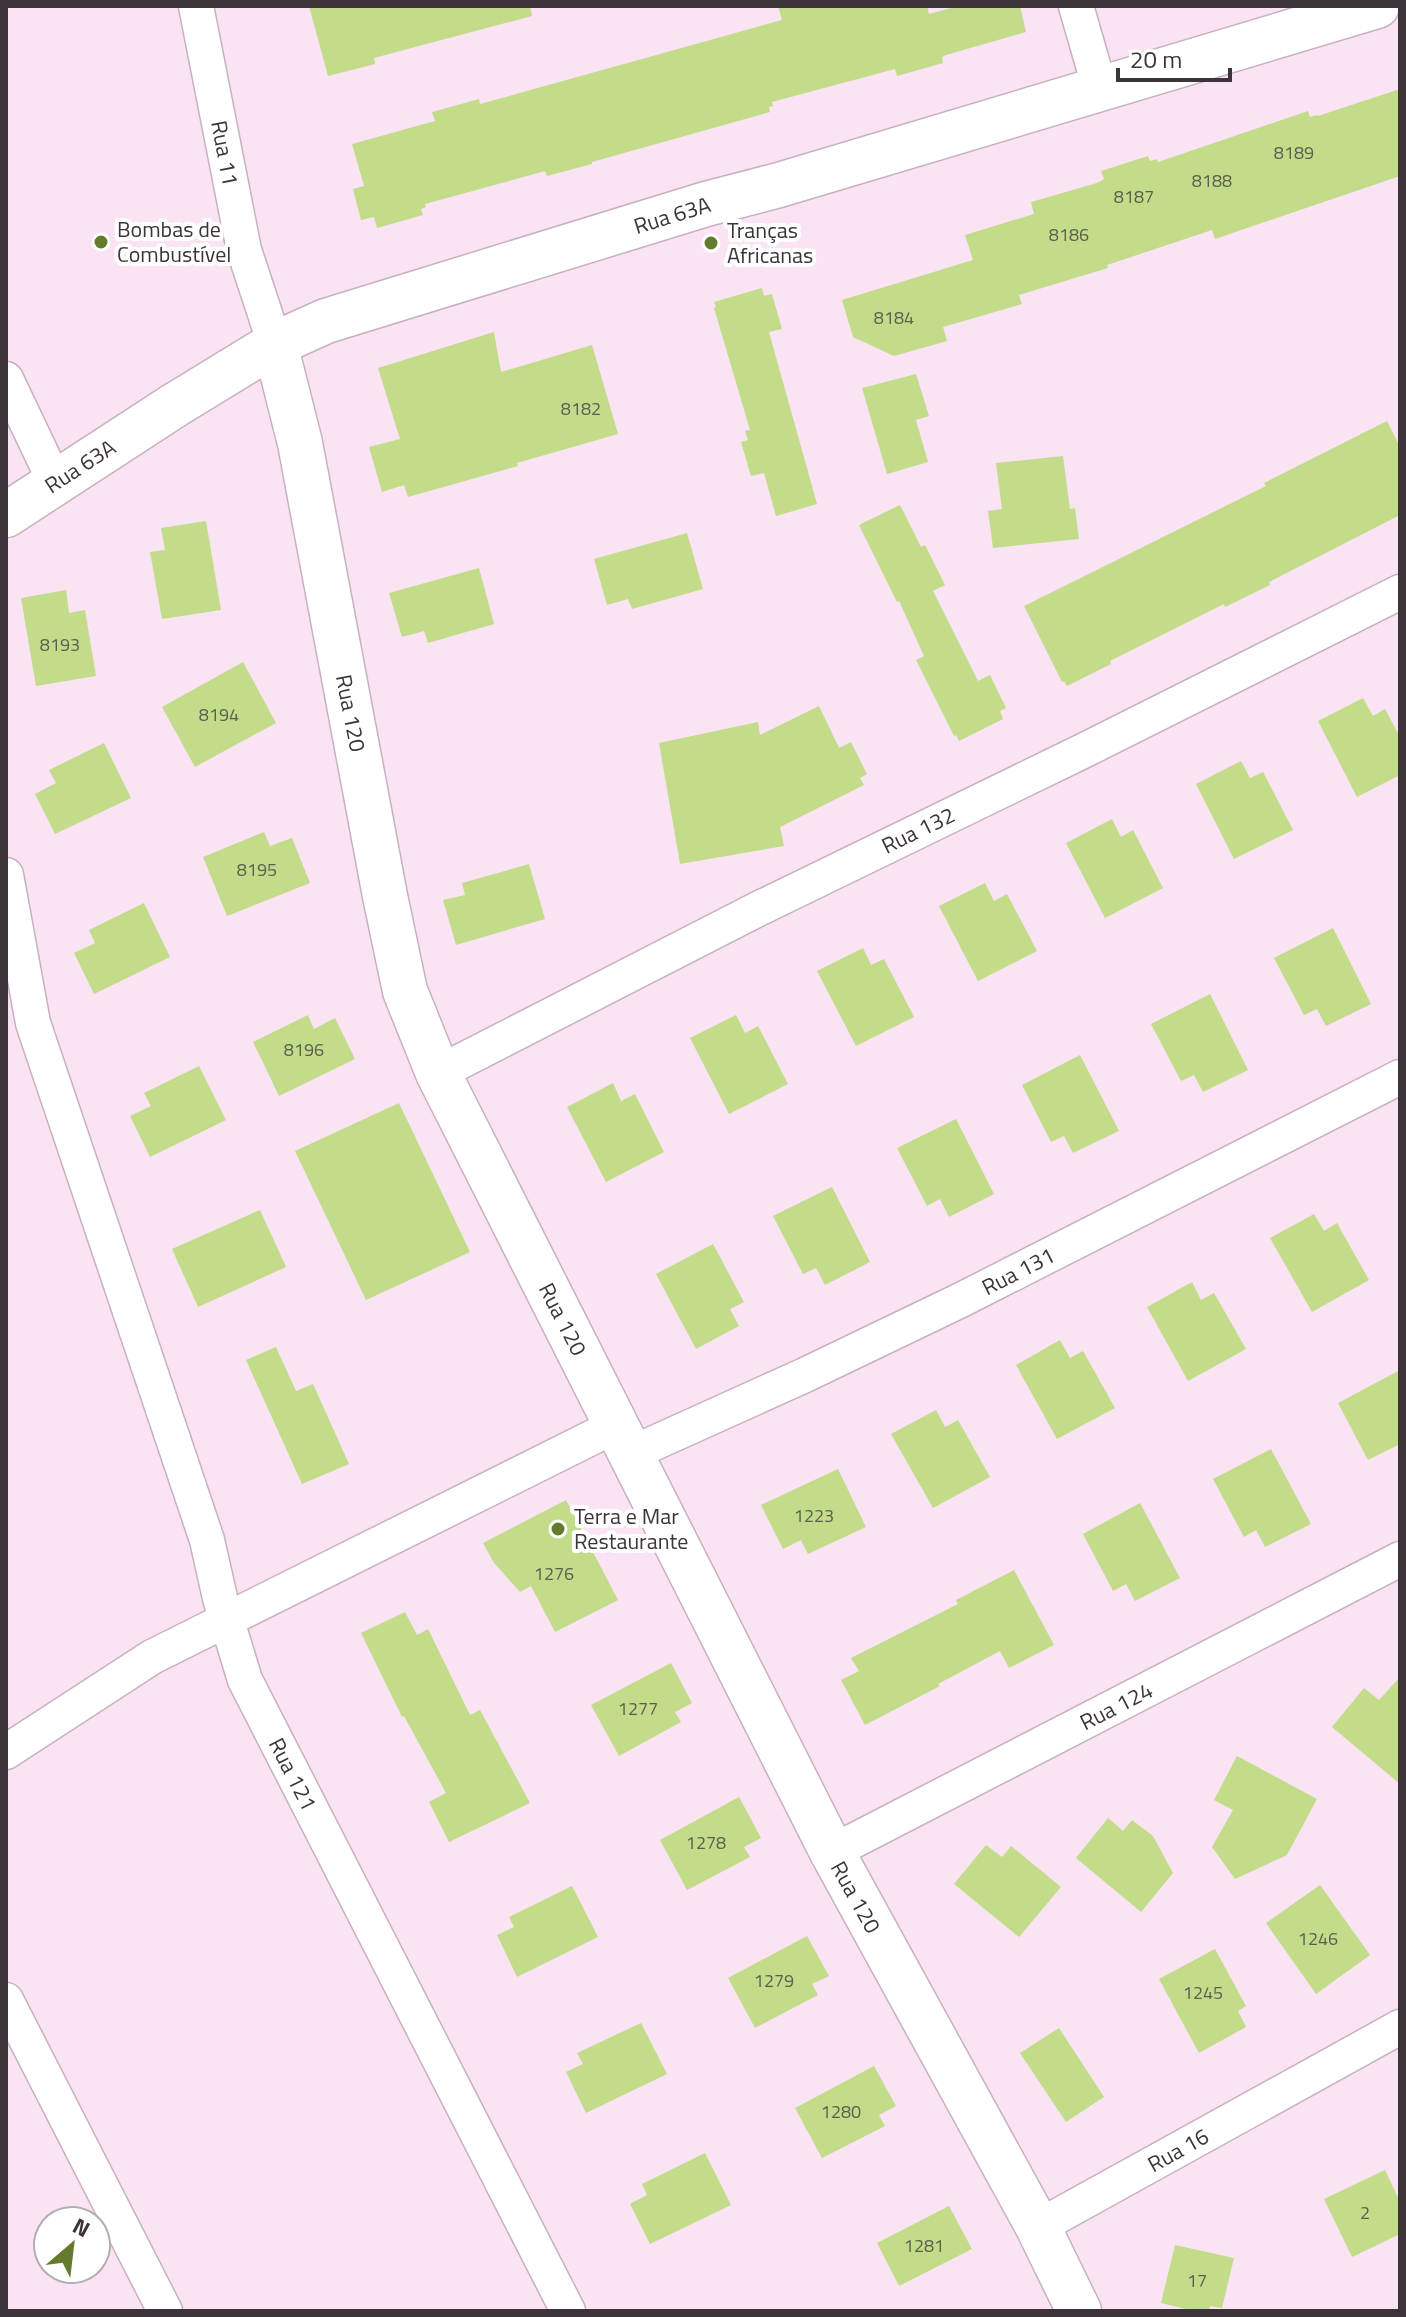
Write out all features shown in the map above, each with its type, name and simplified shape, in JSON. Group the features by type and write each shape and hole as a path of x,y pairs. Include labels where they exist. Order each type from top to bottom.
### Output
{"street":[{"name":"Rua 11","path":"196,6 244,250 275,344"},
{"path":"1076,6 1100,89"},
{"name":"Rua 63A","path":"6,515 275,344 340,317 706,204 779,185 1377,6"},
{"name":"Rua 120","path":"275,344 300,443 405,991 438,1073 832,1852 1038,2227"},
{"path":"6,379 55,482"},
{"name":"Rua 132","path":"438,1073 774,901 1400,592"},
{"name":"Rua 121","path":"6,875 33,1023 207,1540 245,1680 568,2311"},
{"name":"Rua 131","path":"624,1439 805,1375 961,1300 1400,1077"},
{"path":"6,1752 152,1657 298,1583 624,1439"},
{"name":"Rua 124","path":"832,1852 1400,1559"},
{"path":"6,2000 165,2311"},
{"name":"Rua 16","path":"1038,2227 1400,2027"},
{"path":"1038,2227 1079,2311"}],"building":[{"path":"309,6 530,6 532,16 374,58 375,64 328,76"},
{"path":"778,6 927,6 929,14 959,6 1020,6 1026,32 946,55 942,57 943,63 897,76 895,69 772,102 770,112 592,164 547,176 545,171 425,204 426,207 421,209 423,215 377,228 374,217 361,220 353,189 364,186 352,144 435,121 432,112 479,99 480,104 782,20"},
{"path":"1400,89 1400,176 1215,239 1212,230 1107,265 1108,268 1019,295 1022,304 943,327 947,341 894,356 853,337 842,300 973,260 965,235 1034,214 1031,202 1097,183 1104,179 1101,171 1148,156 1150,161 1157,159 1158,162 1308,111 1310,117 1318,116"},
{"path":"762,288 764,296 772,294 782,329 769,332 817,504 776,516 764,473 751,476 741,442 748,440 745,431 750,430 714,308 714,302"},
{"path":"494,332 501,372 592,345 618,434 408,497 404,485 382,492 369,447 400,439 378,368"},
{"path":"916,374 929,416 916,420 928,462 887,474 862,388"},
{"path":"1387,421 1400,447 1400,515 1269,582 1270,585 1225,607 1224,604 1067,686 1062,682 1024,606 1266,486 1264,483"},
{"path":"1063,456 1070,509 1075,508 1079,539 993,548 988,511 1002,509 996,463"},
{"path":"900,505 945,585 933,591 978,681 990,675 1006,708 1000,711 1003,719 959,741 916,660 924,656 859,525"},
{"path":"206,521 221,610 162,619 150,552 165,550 161,528"},
{"path":"687,533 703,589 632,609 628,599 607,605 594,559"},
{"path":"479,568 494,624 428,643 424,631 402,637 389,593"},
{"path":"66,590 69,613 85,610 96,676 36,686 21,598"},
{"path":"243,662 276,723 195,767 162,707"},
{"path":"1363,698 1373,716 1385,709 1400,737 1400,775 1357,797 1318,721"},
{"path":"819,706 839,748 851,742 867,774 860,778 864,785 780,827 784,846 680,864 659,743 758,722 760,735"},
{"path":"104,743 131,798 55,834 35,794 56,783 49,770"},
{"path":"1241,761 1250,778 1263,772 1293,830 1234,859 1196,784"},
{"path":"1112,819 1121,837 1133,830 1163,888 1105,918 1066,843"},
{"path":"264,832 270,846 292,838 310,883 227,916 203,857"},
{"path":"529,864 545,919 456,945 443,900 465,895 462,883"},
{"path":"985,883 994,901 1007,894 1037,951 978,981 939,906"},
{"path":"144,903 170,957 94,994 74,953 95,943 89,930"},
{"path":"1333,928 1371,1004 1326,1026 1317,1009 1304,1015 1274,958"},
{"path":"863,948 871,965 884,959 914,1017 856,1046 817,971"},
{"path":"1210,994 1248,1070 1203,1092 1194,1075 1181,1081 1151,1024"},
{"path":"308,1015 314,1029 335,1018 355,1059 279,1096 253,1042"},
{"path":"736,1015 745,1033 758,1026 788,1084 729,1114 690,1038"},
{"path":"1080,1055 1119,1131 1073,1153 1064,1136 1051,1142 1022,1085"},
{"path":"199,1066 226,1120 150,1157 130,1116 151,1106 144,1093"},
{"path":"613,1083 621,1101 635,1094 664,1152 606,1182 567,1107"},
{"path":"399,1103 470,1252 366,1300 295,1151"},
{"path":"956,1119 994,1194 949,1217 940,1199 927,1206 897,1148"},
{"path":"832,1187 870,1262 825,1285 816,1268 803,1274 773,1216"},
{"path":"260,1210 286,1267 198,1307 172,1249"},
{"path":"1314,1214 1324,1231 1337,1223 1369,1280 1312,1312 1270,1238"},
{"path":"713,1244 744,1302 730,1309 739,1326 696,1349 656,1274"},
{"path":"1192,1282 1201,1300 1214,1293 1246,1349 1188,1381 1147,1307"},
{"path":"1060,1340 1070,1358 1083,1351 1115,1408 1057,1439 1016,1365"},
{"path":"276,1347 296,1391 313,1384 349,1464 302,1484 246,1360"},
{"path":"1400,1370 1400,1444 1368,1460 1338,1403"},
{"path":"936,1410 945,1427 958,1420 990,1477 933,1508 891,1434"},
{"path":"1271,1449 1311,1524 1265,1547 1256,1530 1244,1537 1213,1479"},
{"path":"838,1469 866,1527 808,1554 801,1540 783,1549 761,1505"},
{"path":"566,1500 618,1600 555,1632 531,1586 520,1592 494,1563 483,1543"},
{"path":"1140,1503 1180,1578 1135,1601 1126,1584 1113,1591 1083,1534"},
{"path":"1014,1570 1054,1645 1009,1668 1000,1651 865,1725 841,1680 859,1671 851,1658 958,1604 956,1600"},
{"path":"405,1612 417,1635 428,1629 470,1715 480,1710 530,1803 449,1842 429,1802 446,1793 402,1717 361,1633"},
{"path":"671,1663 692,1703 675,1712 681,1722 619,1756 591,1705"},
{"path":"1400,1677 1400,1784 1332,1727 1364,1688 1379,1700"},
{"path":"1237,1756 1317,1799 1287,1855 1235,1879 1212,1847 1233,1810 1214,1800"},
{"path":"739,1797 761,1838 744,1847 750,1857 687,1890 660,1840"},
{"path":"1108,1818 1123,1831 1132,1820 1153,1836 1173,1873 1141,1912 1076,1858"},
{"path":"986,1845 1002,1857 1011,1846 1061,1887 1019,1937 954,1884"},
{"path":"1320,1885 1370,1955 1316,1994 1266,1923"},
{"path":"572,1886 598,1937 517,1977 497,1935 514,1927 509,1917"},
{"path":"807,1936 829,1976 812,1984 818,1995 755,2028 728,1978"},
{"path":"1215,1949 1246,2006 1238,2011 1246,2027 1199,2053 1159,1979"},
{"path":"641,2023 667,2074 586,2113 566,2072 583,2064 577,2053"},
{"path":"1059,2028 1104,2097 1066,2122 1020,2053"},
{"path":"874,2066 896,2106 879,2115 885,2126 822,2158 795,2108"},
{"path":"705,2153 731,2205 650,2244 630,2204 647,2195 642,2184"},
{"path":"1385,2170 1400,2202 1400,2234 1352,2257 1324,2199"},
{"path":"949,2206 972,2249 899,2286 877,2243"},
{"path":"1175,2245 1234,2258 1222,2308 1210,2306 1209,2311 1194,2311 1161,2303"}],"place":[{"name":"Bombas de Combustível","path":"101,242"},
{"name":"Tranças Africanas","path":"711,243"},
{"name":"Terra e Mar Restaurante","path":"558,1529"}]}
